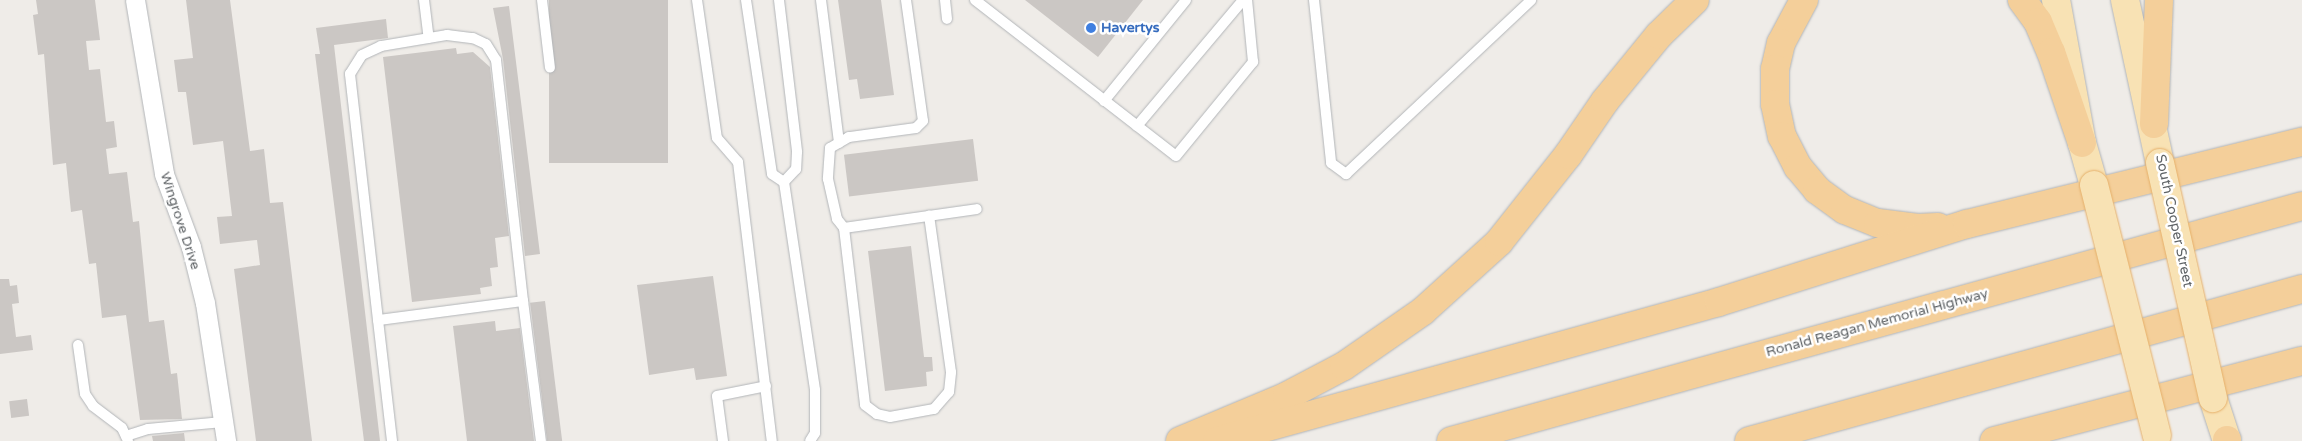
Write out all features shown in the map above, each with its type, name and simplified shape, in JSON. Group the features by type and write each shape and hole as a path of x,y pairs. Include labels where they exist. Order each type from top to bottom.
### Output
{"highway":[{"path":"1180,441 1287,396 1344,366 1436,300 1505,235 1568,155 1605,101 1659,35 1695,0"},
{"path":"1804,0 1781,43 1775,69 1775,104 1782,136 1798,167 1817,190 1845,210 1878,223 1918,228 1967,224"},
{"path":"2022,0 2038,22 2051,52 2082,144"},
{"path":"2154,124 2159,0"},
{"path":"2227,160 2302,132"},
{"path":"1218,441 1774,286 1967,224 2302,142"},
{"name":"Ronald Reagan Memorial Highway","path":"1451,441 2302,206"},
{"path":"1749,441 2302,289"},
{"path":"1994,441 2302,361"},
{"path":"2017,441 2077,419"}],"main road":[{"path":"2056,0 2082,144 2157,438"},
{"name":"South Cooper Street","path":"2125,0 2154,124 2160,163 2213,398 2227,441"}],"street":[{"name":"Wingrove Drive","path":"136,0 164,174 191,246 205,303 226,441"}],"lane":[{"path":"424,0 429,38"},
{"path":"542,0 550,68"},
{"path":"697,0 717,138 738,162 772,441"},
{"path":"746,0 772,174 784,182 815,390 815,433 810,441"},
{"path":"779,0 797,152 796,168 784,182"},
{"path":"820,0 839,143"},
{"path":"906,0 923,121 916,128 849,137 830,148 828,179 837,219 844,228 865,406 877,414 890,417 934,409 949,392 951,372 929,216"},
{"path":"945,0 947,19"},
{"path":"974,0 1176,156 1253,62 1247,0"},
{"path":"1104,101 1186,0"},
{"path":"1138,126 1243,0"},
{"path":"1314,0 1331,163 1346,174 1531,0"},
{"path":"392,441 350,74 362,55 375,49 447,36 473,38 486,44 496,60 541,441"},
{"path":"844,228 977,209"},
{"path":"378,320 523,301"},
{"path":"78,345 85,394 93,406 122,428 127,438 148,429 223,422"},
{"path":"723,441 717,396 766,386"}],"building":[{"path":"36,0 95,0 100,40 86,41 89,70 100,69 106,122 114,121 117,147 106,149 109,174 127,172 133,222 139,221 149,322 164,320 171,374 177,373 182,419 140,420 126,315 102,318 96,263 89,264 82,210 71,212 66,163 53,165 44,54 38,55 33,15 38,14"},
{"path":"186,0 230,0 250,151 264,149 270,203 283,202 312,441 256,441 234,269 260,265 257,240 220,244 217,217 232,216 223,141 193,145 186,92 178,92 174,60 193,58"},
{"path":"549,0 668,0 668,163 549,163"},
{"path":"838,0 881,0 894,95 860,99 857,79 849,80"},
{"name":"Havertys","path":"1025,0 1143,0 1098,57"},
{"path":"509,6 540,254 525,256 503,59 493,8"},
{"path":"386,19 388,38 334,45 380,441 364,441 315,54 320,54 316,28"},
{"path":"456,48 457,54 473,52 490,67 509,236 495,238 498,267 490,268 492,286 480,288 481,294 412,302 383,57"},
{"path":"973,139 978,181 849,197 844,155"},
{"path":"911,246 924,357 932,357 933,371 926,372 927,386 885,391 868,251"},
{"path":"713,276 727,376 696,380 694,368 649,375 637,285"},
{"path":"0,279 9,279 10,286 17,285 19,303 12,304 16,337 31,335 33,350 0,354"},
{"path":"545,301 562,441 547,441 530,303"},
{"path":"495,321 496,331 520,328 534,441 467,441 453,326"},
{"path":"27,399 29,416 11,418 9,401"},
{"path":"184,433 185,441 153,441 152,436"}],"place":[{"name":"Havertys","path":"1091,28"}]}
